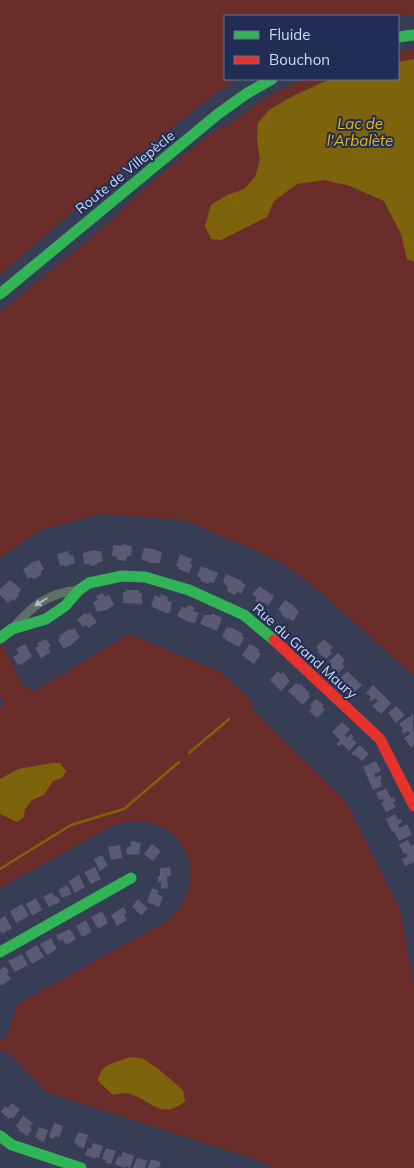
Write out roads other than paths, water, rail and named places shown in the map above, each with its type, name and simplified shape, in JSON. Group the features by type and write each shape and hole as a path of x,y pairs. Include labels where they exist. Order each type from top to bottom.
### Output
{"street":[{"path":"399,37 414,35"},
{"name":"Route de Villepècle","path":"0,294 218,114 270,80"},
{"name":"Rue du Grand Maury","path":"0,638 12,629 30,626 46,619 65,606 78,590 89,583 107,578 145,576 189,590 244,616 284,649 380,740 414,806"},
{"path":"12,629 30,609 49,597 66,591 78,590"},
{"path":"0,952 131,878"},
{"path":"0,1136 12,1145 81,1168"}],"water":[{"name":"Lac de l'Arbalète","path":"414,59 414,262 407,259 401,234 384,201 350,186 324,180 297,184 274,201 267,217 221,240 211,239 205,226 211,205 227,195 244,189 255,177 260,159 257,139 258,123 269,110 293,96 328,80 399,80 399,62"},
{"path":"60,763 66,771 62,778 53,781 44,795 32,800 25,809 23,818 17,822 0,814 0,779 18,769"},
{"path":"130,1057 142,1058 157,1068 183,1090 185,1101 176,1107 161,1109 133,1095 125,1093 113,1095 98,1081 102,1070 110,1064"}],"waterway":[{"path":"189,753 229,719"},
{"path":"0,869 71,825 124,809 179,762"}]}
